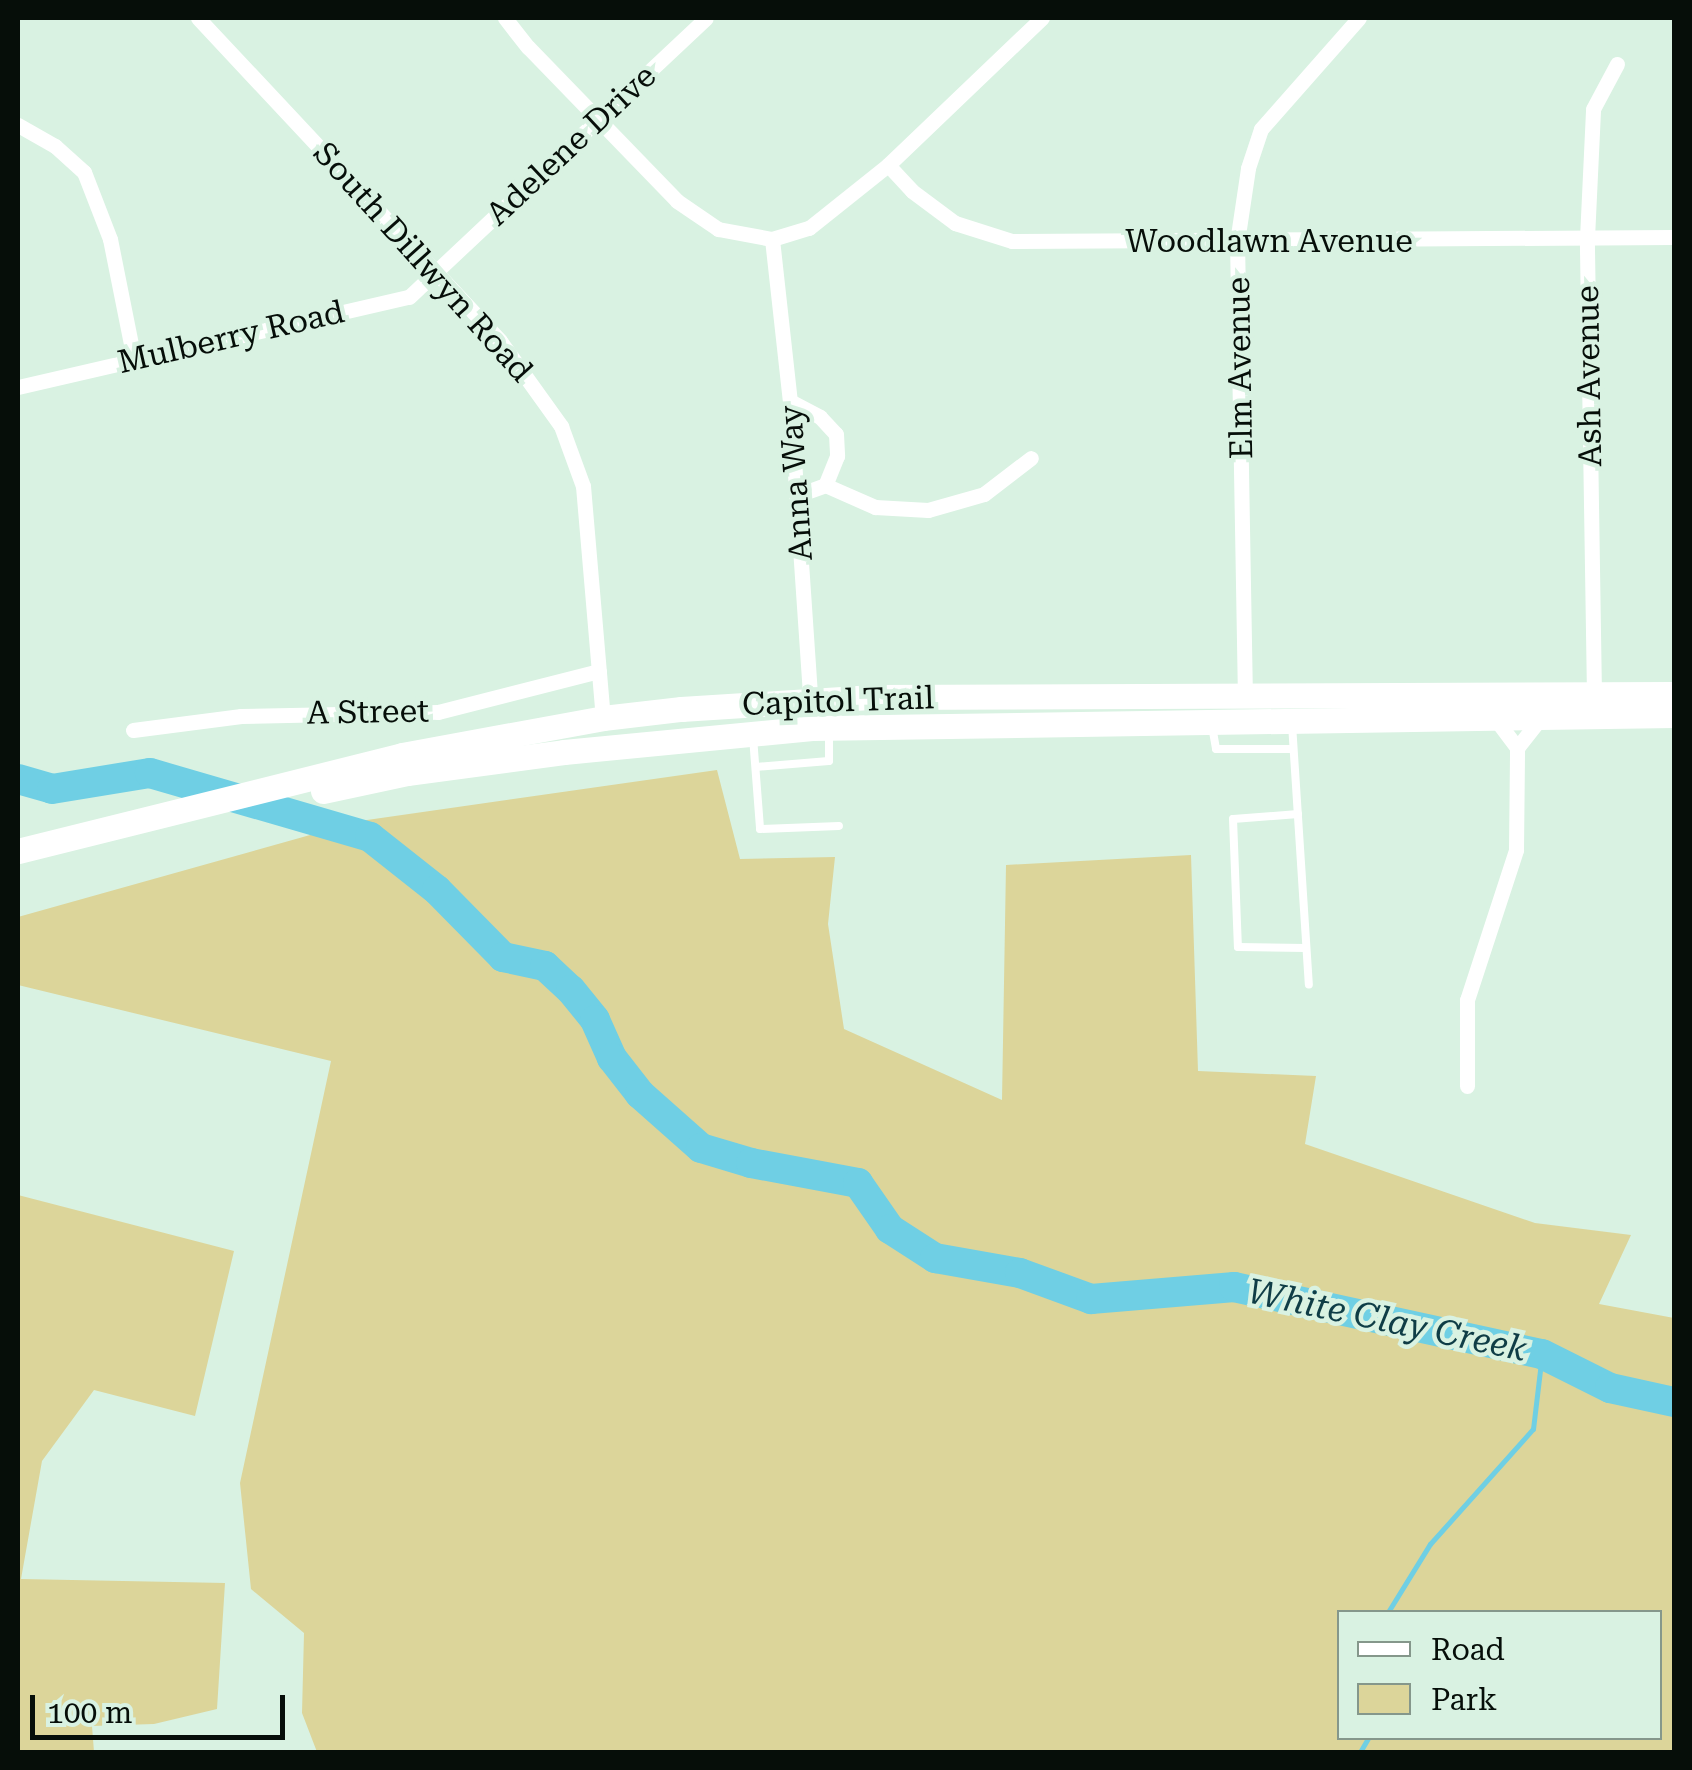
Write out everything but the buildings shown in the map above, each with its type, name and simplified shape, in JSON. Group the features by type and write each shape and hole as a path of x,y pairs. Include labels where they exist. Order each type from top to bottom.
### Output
{"main road":[{"name":"Capitol Trail","path":"18,852 603,718 810,699 1674,694"},
{"name":"Capitol Trail","path":"18,869 404,764 821,728 1674,715"}],"street":[{"name":"South Dillwyn Road","path":"198,18 526,372 561,426 574,456 587,517 603,718"},
{"path":"505,18 528,47 601,117 677,201 718,229 772,239 809,228 888,165 1042,18"},
{"name":"Adelene Drive","path":"436,273 706,18"},
{"name":"Elm Avenue","path":"1246,699 1237,242 1248,168 1260,128 1359,18"},
{"name":"Ash Avenue","path":"1594,695 1587,238 1593,109 1617,64"},
{"path":"18,125 55,146 84,172 110,239 134,359"},
{"name":"Woodlawn Avenue","path":"888,165 955,223 1012,241 1674,237"},
{"name":"Anna Way","path":"772,239 798,495 810,699 821,728"},
{"name":"Mulberry Road","path":"18,387 409,297 436,273"},
{"path":"790,401 820,417 836,434 837,456 825,485"},
{"path":"798,495 825,485 875,506 928,510 984,494 1031,458"},
{"name":"A Street","path":"133,730 241,716 438,712 599,671"},
{"path":"1468,1086 1467,1000 1516,850 1517,748 1494,717"},
{"path":"1517,748 1541,717"}],"lane":[{"path":"1292,719 1308,984"},
{"path":"1211,720 1216,749 1293,749"},
{"path":"756,766 830,761 821,728"},
{"path":"753,733 760,828 839,826"},
{"path":"1298,814 1233,819 1238,948 1306,948"}],"green space":[{"path":"717,770 740,859 835,857 828,924 844,1029 1002,1100 1006,865 1191,855 1198,1071 1316,1076 1305,1144 1535,1223 1631,1235 1599,1304 1674,1318 1674,1752 317,1752 302,1713 304,1633 251,1589 240,1483 331,1061 18,985 18,917 360,821"},
{"path":"18,1195 234,1251 195,1416 94,1390 42,1461 21,1579 225,1583 217,1709 154,1724 92,1726 94,1752 18,1752"}],"waterway":[{"name":"White Clay Creek","path":"18,779 52,789 150,773 370,837 437,890 503,957 545,966 571,990 595,1020 612,1058 640,1094 701,1148 751,1163 858,1183 890,1229 935,1258 1020,1273 1091,1299 1234,1287 1542,1354 1610,1388 1674,1402"},
{"path":"1389,1610 1430,1544 1533,1429 1542,1354"},
{"path":"1360,1752 1367,1740"}]}
